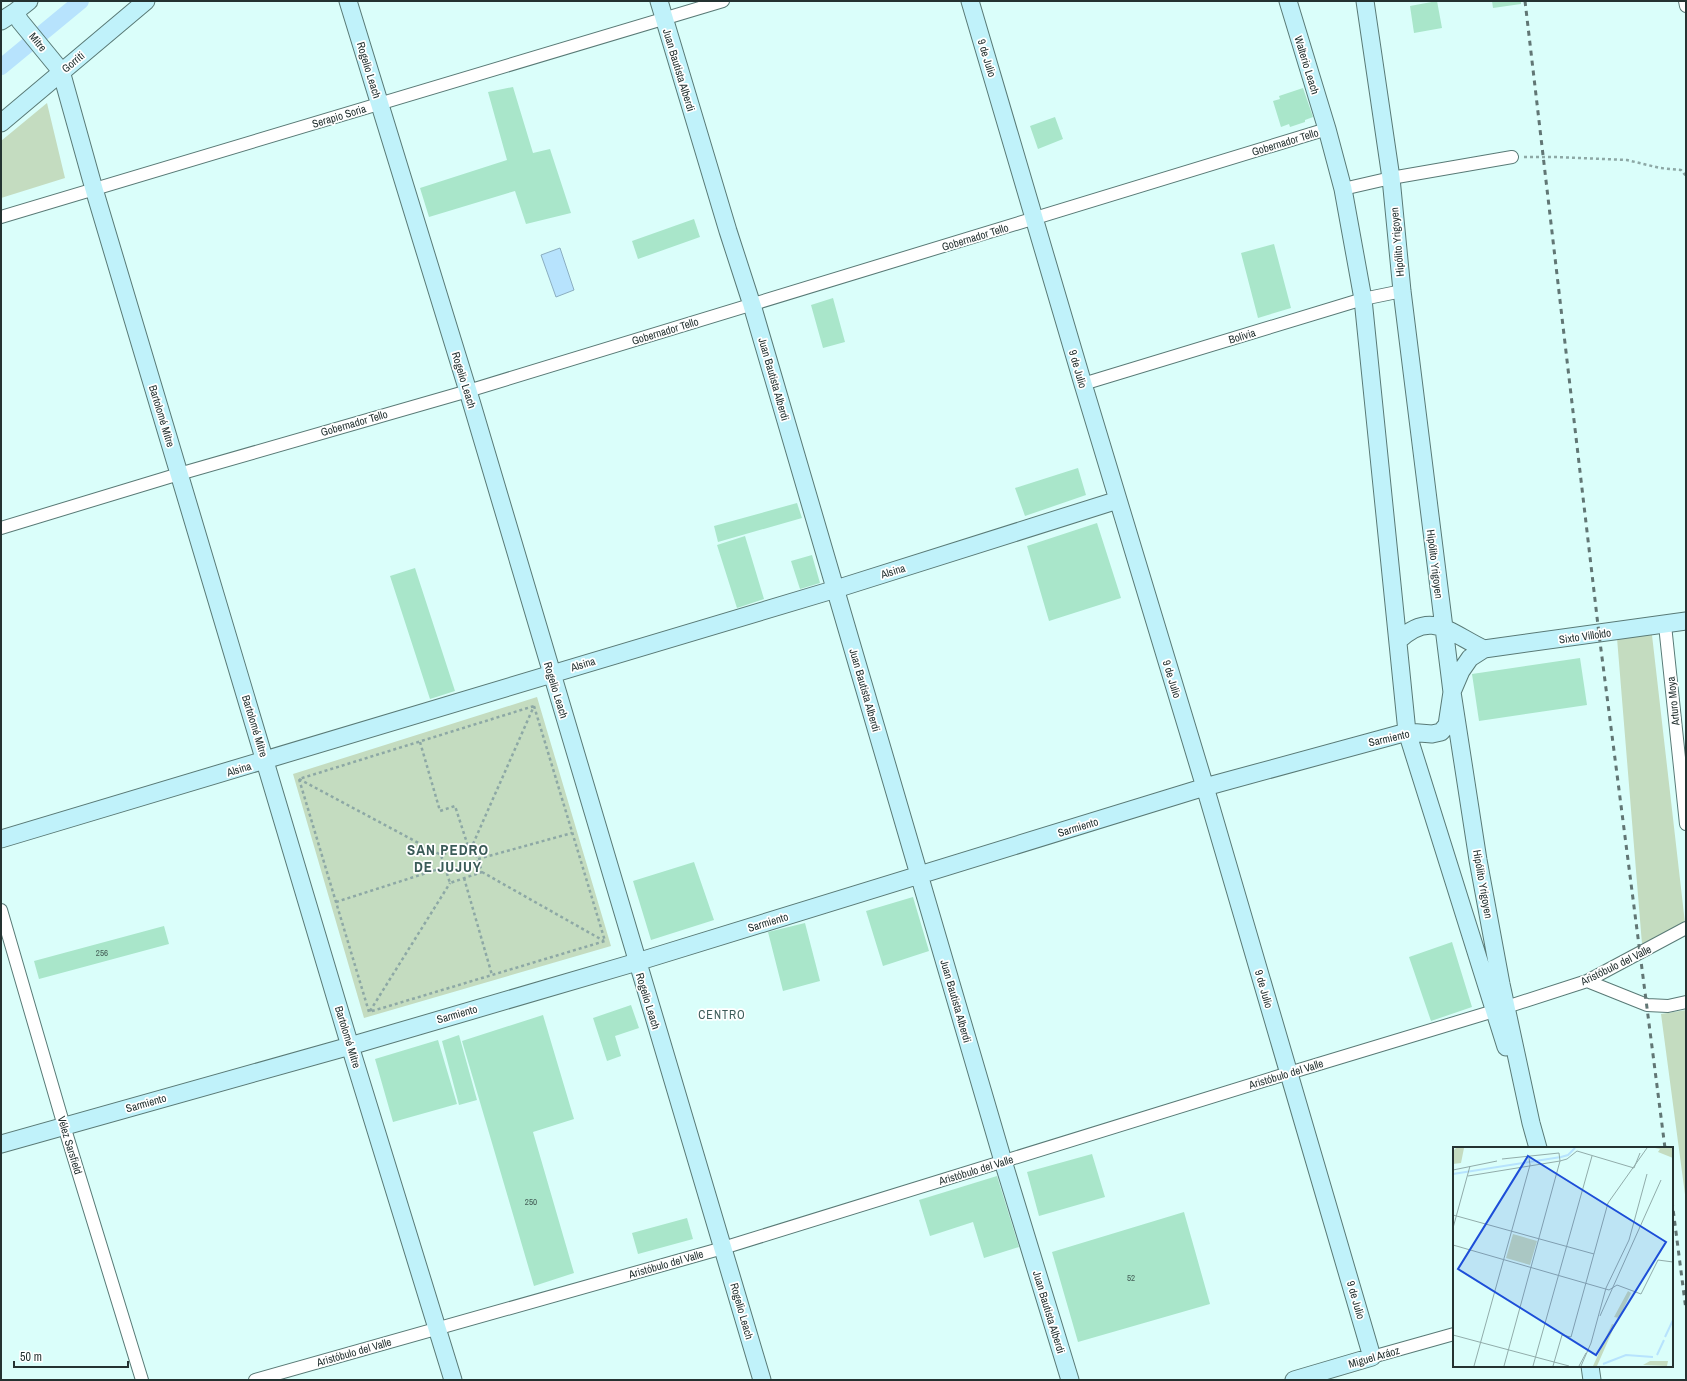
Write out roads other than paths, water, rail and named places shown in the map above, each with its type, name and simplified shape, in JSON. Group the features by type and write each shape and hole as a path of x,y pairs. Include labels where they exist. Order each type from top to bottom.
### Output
{"street":[{"path":"12,18 29,1"},
{"name":"Gorriti","path":"1,123 146,1"},
{"name":"Rogelio Leach","path":"348,1 468,391 762,1380"},
{"name":"Juan Bautista Alberdi","path":"658,1 752,305 1003,1162 1070,1380"},
{"name":"Serapio Soria","path":"1,217 723,1"},
{"name":"9 de Julio","path":"970,1 1083,384 1205,787 1372,1357"},
{"name":"Walterio Leach","path":"1288,1 1327,129"},
{"name":"Hipólito Yrigoyen","path":"1365,1 1391,178 1402,291 1443,627 1501,1010"},
{"path":"1685,1 1686,6"},
{"name":"Mitre","path":"12,18 48,55 61,71"},
{"name":"Bartolomé Mitre","path":"61,71 94,189 350,1046 453,1380"},
{"name":"Gobernador Tello","path":"1,528 179,474 468,391 1327,129"},
{"name":"Hipólito Yrigoyen","path":"1327,129 1343,189 1363,299 1407,732 1501,1010 1538,1147"},
{"path":"1343,189 1391,178 1512,157"},
{"name":"Bolivia","path":"1083,384 1363,299 1402,291"},
{"name":"Alsina","path":"1,839 836,589 1118,500"},
{"name":"Sixto Villoldo","path":"1484,649 1686,621"},
{"path":"1398,641 1405,634 1417,627 1431,624 1443,627 1484,649"},
{"name":"Arturo Moya","path":"1665,625 1686,824"},
{"name":"Sarmiento","path":"1,1144 350,1046 637,962 1205,787 1407,732 1432,734 1441,732 1447,725 1452,692 1461,671 1470,658 1484,649"},
{"name":"Vélez Sarsfield","path":"1,910 64,1126 142,1380"},
{"name":"Aristóbulo del Valle","path":"255,1380 723,1248 1289,1073 1501,1010 1587,981 1686,928"},
{"path":"1587,981 1647,1005 1668,1006 1686,1002"},
{"name":"Miguel Aráoz","path":"1294,1380 1453,1334"},
{"path":"1590,1367 1592,1380"}],"water":[{"path":"560,248 574,290 556,297 541,255"}],"waterway":[{"path":"1,67 81,1"}],"railway":[{"path":"1525,1 1599,634 1665,1147"},
{"path":"1673,1209 1686,1310"}],"district":[{"name":"SAN PEDRO DE JUJUY","path":"448,858"},
{"name":"CENTRO","path":"722,1015"}]}
